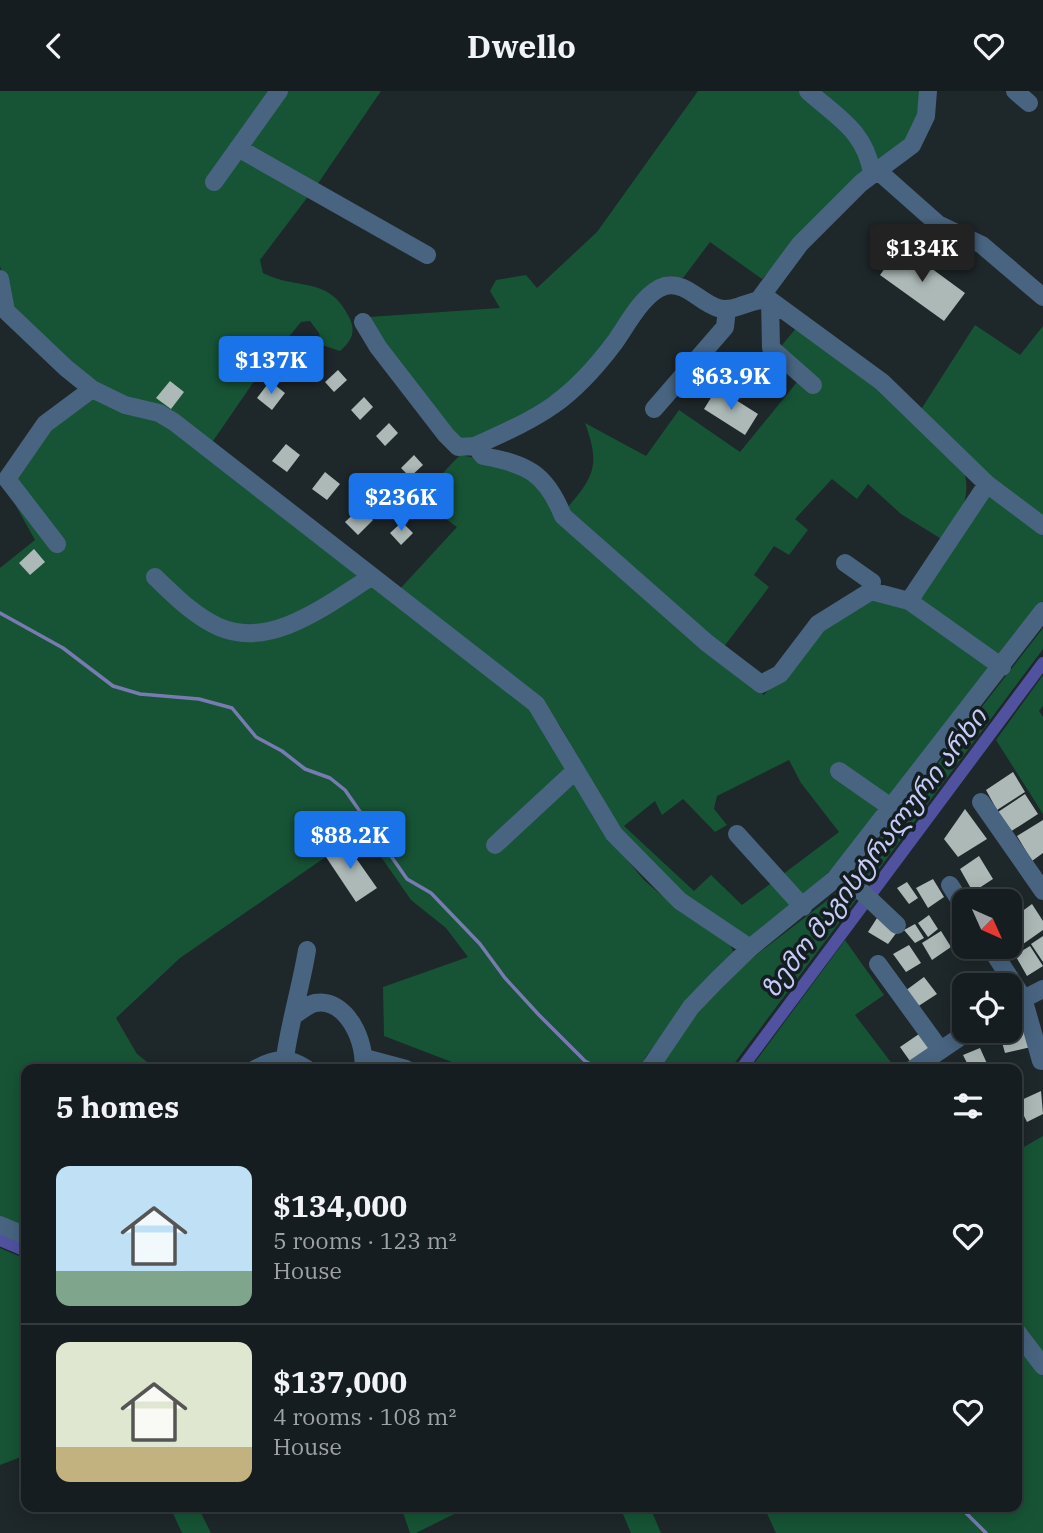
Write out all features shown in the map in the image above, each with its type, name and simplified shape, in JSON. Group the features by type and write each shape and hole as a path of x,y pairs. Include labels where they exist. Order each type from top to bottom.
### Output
{"street":[{"path":"214,182 279,91"},
{"path":"808,91 861,139 874,172 938,224 982,245 1043,297"},
{"path":"813,385 771,348 765,299 767,284 800,244 874,172 912,145 926,116 928,91"},
{"path":"238,149 427,255"},
{"path":"0,279 6,311 92,389 125,405 159,413 174,422 536,704 614,834 649,873 680,901 750,948"},
{"path":"363,322 378,347 458,447 475,446 531,421 570,395 592,373 649,296 663,286 678,285 717,308 727,309 765,299"},
{"path":"765,299 882,382 987,484 1043,526"},
{"path":"654,409 725,327 727,309"},
{"path":"57,544 7,479 45,424 92,389"},
{"path":"475,446 482,456 507,460 537,473 555,495 563,516 707,643 761,684 780,674 818,624 871,591 886,592 909,601 1002,667"},
{"path":"909,601 987,484"},
{"path":"845,563 872,582 871,591"},
{"path":"155,577 187,606 220,627 260,634 287,626 371,577"},
{"path":"652,1064 691,1007 750,948 845,875 892,808 1043,611"},
{"path":"495,845 576,770"},
{"path":"839,771 892,808"},
{"path":"981,802 1043,891"},
{"path":"737,834 803,907"},
{"path":"845,875 880,905 897,925"},
{"path":"950,885 953,889"},
{"path":"285,1058 307,950"},
{"path":"878,964 939,1048"},
{"path":"1022,999 1043,989"},
{"path":"296,1014 314,1003 333,1005 349,1020 359,1037 364,1064"},
{"path":"1022,1016 1041,1061"},
{"path":"919,1064 952,1041"},
{"path":"264,1064 285,1058 297,1064"},
{"path":"0,1225 21,1234"},
{"path":"1022,1339 1043,1366"}],"green space":[{"path":"0,91 381,91 319,182 260,260 263,273 312,286 333,296 342,305 352,324 351,337 347,344 340,351 322,345 319,333 310,321 301,322 264,367 211,444 104,387 72,363 13,310 0,266"},
{"path":"698,91 922,91 919,115 902,145 839,197 762,279 710,242 683,278 668,276 654,283 567,391 535,413 463,442 381,343 369,317 500,308 490,291 496,280 526,275 537,288 597,232"},
{"path":"975,325 1020,355 1043,326 1043,520 992,481 920,411"},
{"path":"797,327 880,385 965,475 966,494 958,517 943,540 901,514 868,484 857,499 832,479 795,519 808,530 789,555 774,546 754,575 769,587 723,648 567,508 584,487 592,469 592,449 585,423 646,456 679,410 740,452 806,371 778,350"},
{"path":"94,396 155,417 534,709 623,855 644,880 681,912 729,942 733,951 690,997 643,1064 457,1064 384,1036 383,987 468,957 446,928 411,900 363,831 180,958 116,1018 137,1054 150,1064 21,1064 21,1243 0,1234 0,568 35,540 1,479 26,440"},
{"path":"460,455 502,463 528,474 579,540 764,695 803,648 832,619 866,600 886,596 991,664 839,863 752,941 684,901 624,839 559,724 535,696 398,591 457,527 418,499","holes":["789,760 801,783 839,832 742,905 711,875 694,891 624,826 655,801 662,815 683,799 715,832 727,825 714,809 717,796"]},
{"path":"990,494 1043,533 1043,601 999,656 918,602"},
{"path":"1043,628 1043,649 734,1064 659,1064 698,1008 756,955 838,892"},
{"path":"1043,675 1043,706 1039,711 1043,717 1043,814 996,740"},
{"path":"845,940 884,995 855,1015 892,1064 754,1064"},
{"path":"1043,1136 1043,1533 776,1533 766,1512 1022,1512 1022,1148"},
{"path":"0,1248 21,1257 21,1457 0,1465"},
{"path":"172,1512 200,1512 211,1533 182,1533"},
{"path":"403,1512 458,1512 416,1533 410,1533"},
{"path":"622,1512 652,1512 661,1533 631,1533"}],"building":[{"path":"901,246 965,293 944,321 880,275"},
{"path":"338,370 347,380 334,392 325,382"},
{"path":"170,381 184,392 171,409 156,398"},
{"path":"270,381 285,393 272,410 257,398"},
{"path":"717,388 758,414 745,435 704,409"},
{"path":"364,397 373,407 360,420 351,410"},
{"path":"389,423 398,433 385,446 376,436"},
{"path":"286,444 300,455 287,472 272,461"},
{"path":"414,455 423,465 410,477 401,468"},
{"path":"325,472 340,484 327,500 312,489"},
{"path":"361,507 373,520 358,535 345,522"},
{"path":"402,522 413,533 401,545 390,533"},
{"path":"34,549 45,562 30,575 19,563"},
{"path":"1013,772 1025,792 997,810 986,790"},
{"path":"1025,794 1038,814 1010,832 998,812"},
{"path":"965,809 987,839 958,857 944,839"},
{"path":"1043,820 1043,853 1032,861 1017,836"},
{"path":"344,841 377,888 356,902 324,854"},
{"path":"979,856 993,879 978,889 971,889 960,869"},
{"path":"933,879 944,897 928,908 916,888"},
{"path":"907,882 918,898 909,904 897,888"},
{"path":"1032,904 1043,921 1043,930 1022,945 1022,911"},
{"path":"929,915 938,929 928,937 918,923"},
{"path":"877,918 897,932 888,944 868,932"},
{"path":"915,924 924,938 915,943 904,930"},
{"path":"941,931 951,947 932,960 922,943"},
{"path":"1043,936 1043,962 1031,944"},
{"path":"909,945 921,963 906,972 893,954"},
{"path":"1030,946 1043,966 1027,976 1017,959 1022,959 1022,951"},
{"path":"924,977 937,994 917,1007 905,991"},
{"path":"1025,1023 1031,1047 1005,1053 1002,1043 1022,1043 1022,1024"},
{"path":"919,1034 930,1050 912,1064 900,1047"},
{"path":"980,1048 987,1064 968,1064 963,1055"},
{"path":"1041,1091 1043,1114 1027,1122 1022,1112 1022,1100"}],"waterway":[{"path":"0,613 63,648 113,686 140,694 199,699 232,708 256,737 282,751 305,769 330,778 345,790 407,879 431,893 480,944 505,978 539,1015 591,1064"},
{"name":"ზემო მაგისტრალური არხი","path":"745,1064 1043,663"},
{"name":"ზემო მაგისტრალური არხი","path":"0,1240 21,1249"},
{"path":"965,1512 986,1533"}]}
